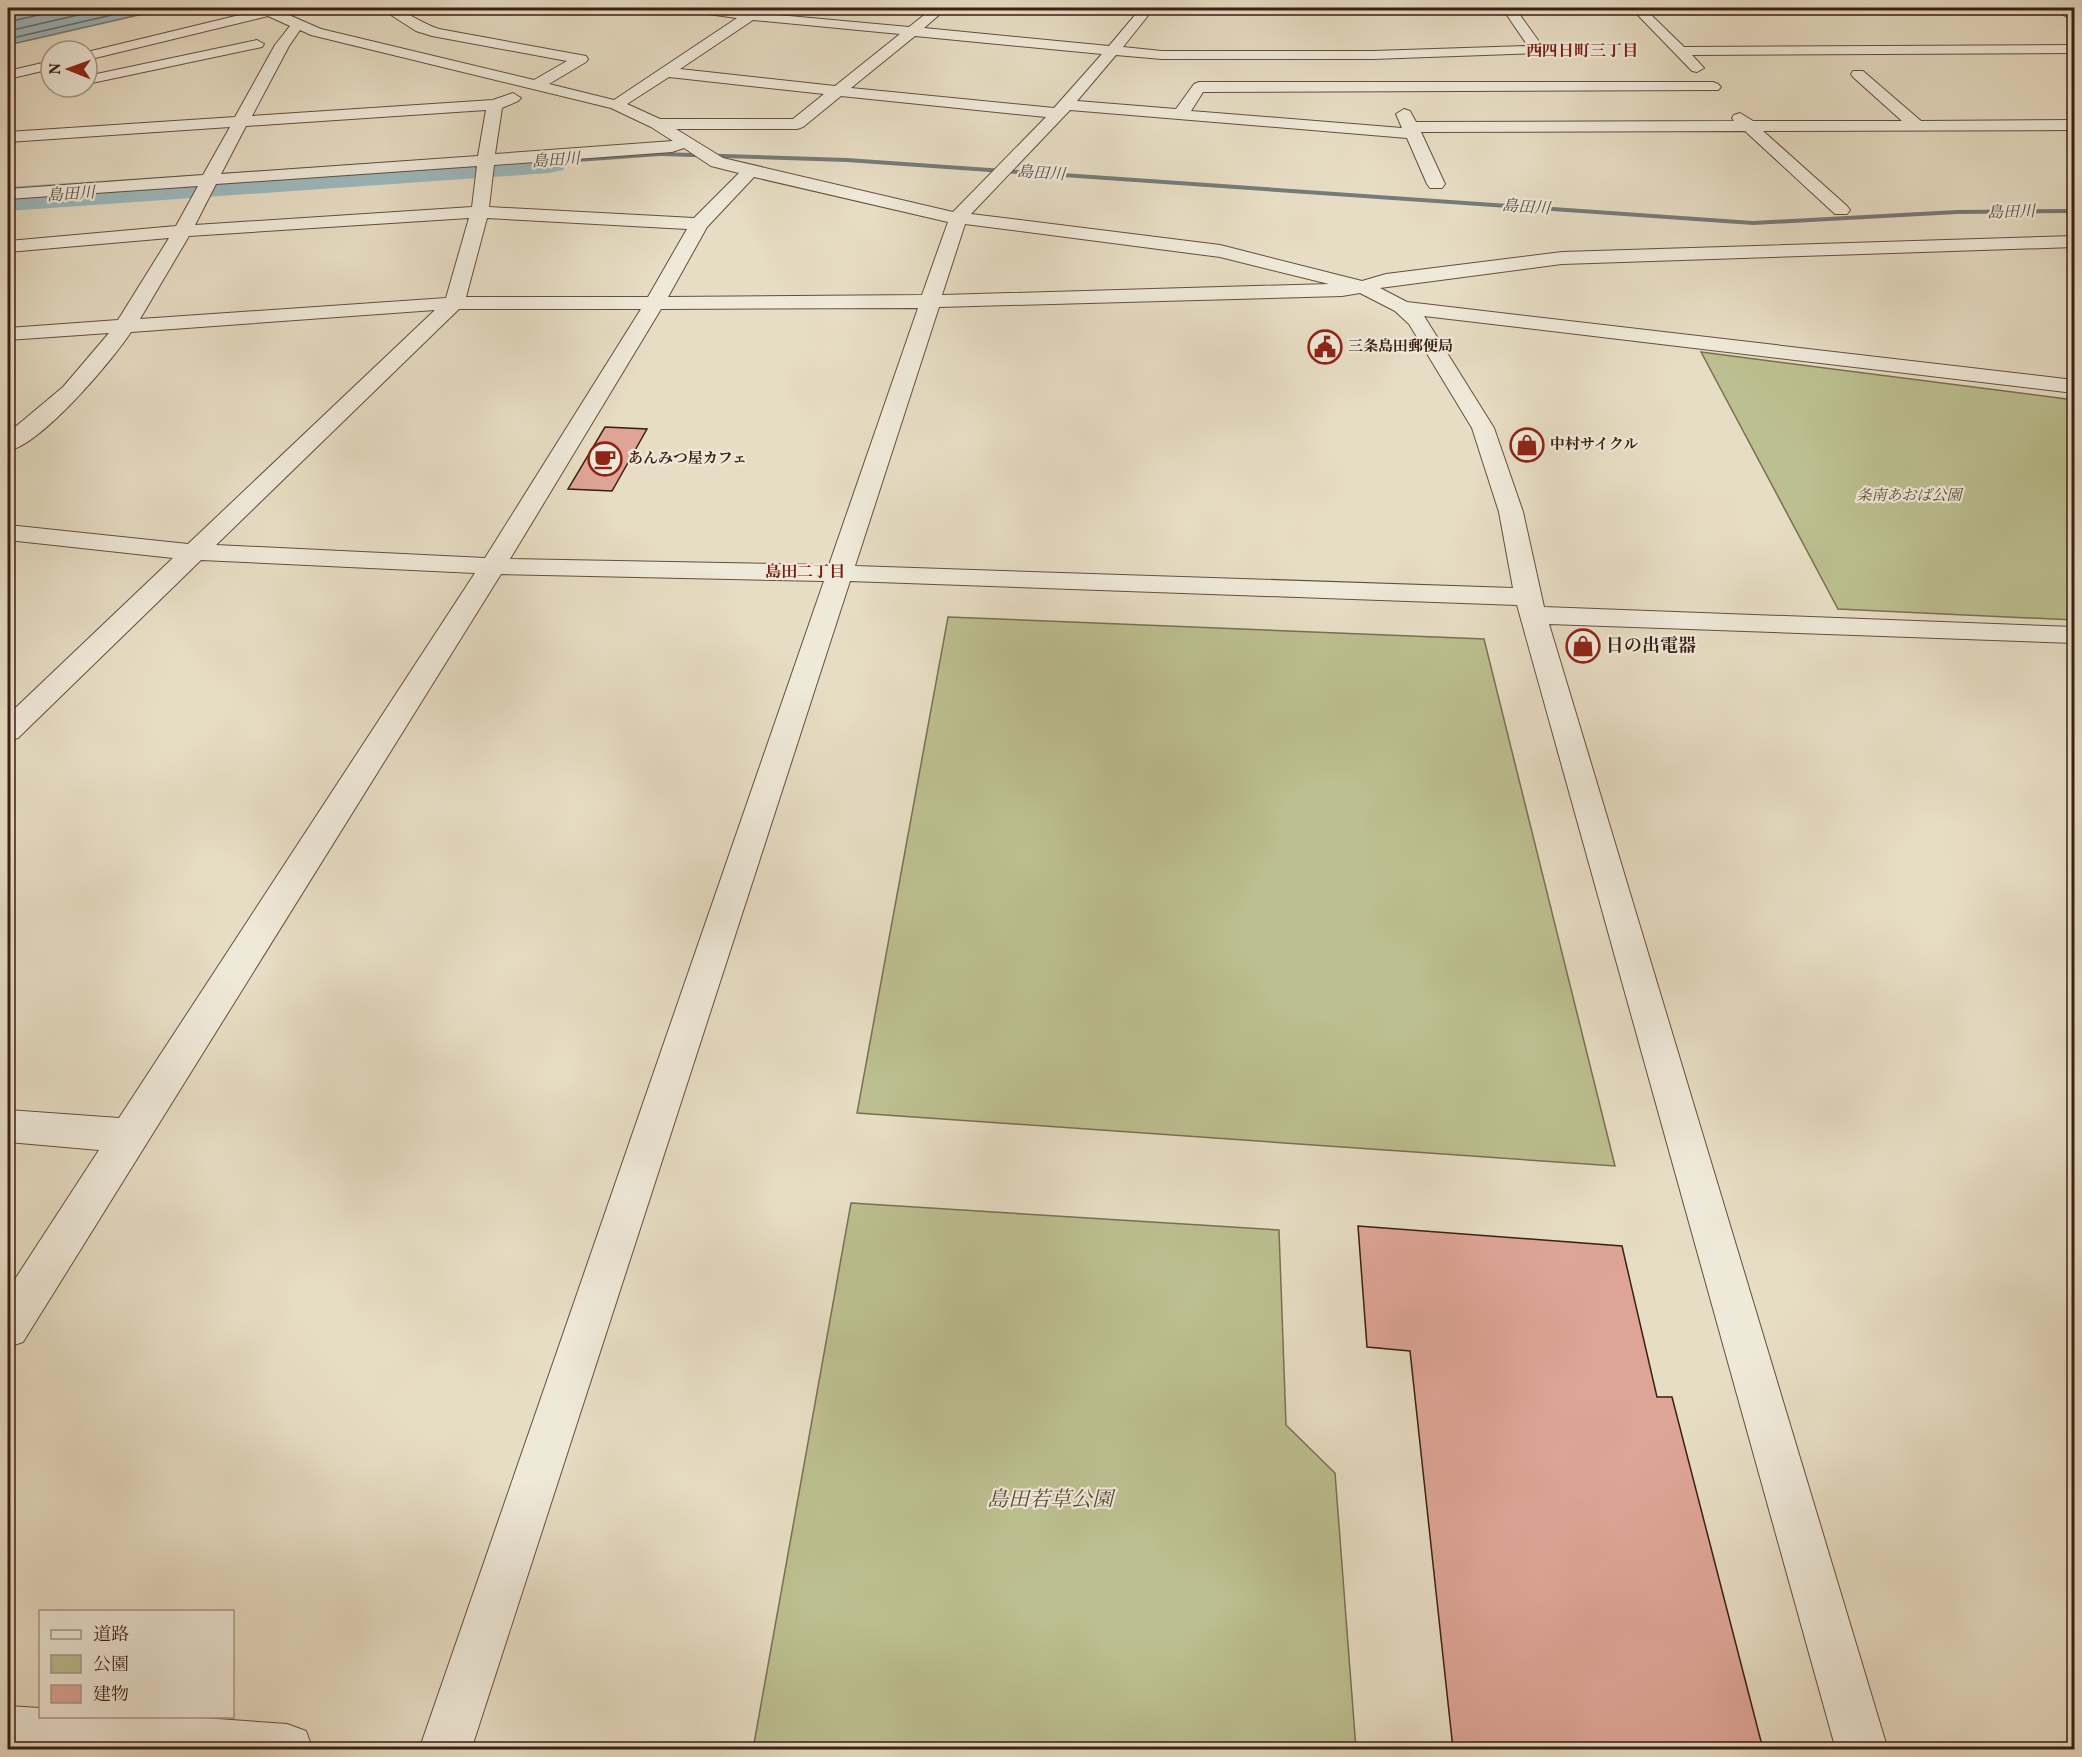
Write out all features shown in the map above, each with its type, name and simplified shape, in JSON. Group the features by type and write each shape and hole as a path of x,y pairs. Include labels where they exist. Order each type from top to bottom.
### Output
{"street":[{"path":"99,53 265,9 287,8"},
{"path":"8,137 495,105 540,86 581,59 437,33 421,28 387,8"},
{"path":"710,8 713,11 750,16 1162,55 1373,55 1445,51 1538,50 1509,8"},
{"path":"657,124 797,124 941,8"},
{"path":"445,1749 959,216 1062,109 1148,8"},
{"path":"1637,8 1682,51 1747,126 1841,210"},
{"path":"2058,8 2074,17"},
{"path":"265,9 316,32 616,105 657,124 717,162 938,215 1220,251 1364,287 1402,307 1417,320 1483,428 1511,512 1531,606 1862,1749"},
{"path":"616,105 750,16"},
{"path":"8,444 73,392 127,326 183,231 282,45 298,24"},
{"path":"168,36 196,58"},
{"path":"99,78 257,44"},
{"path":"1682,51 2074,50"},
{"path":"1373,55 1436,184"},
{"path":"8,75 39,68"},
{"path":"667,72 970,106 1062,109 1412,131 1747,126 2074,125"},
{"path":"1858,74 1918,126"},
{"path":"1179,116 1199,87 1390,87 1720,95"},
{"path":"8,731 454,303 480,212 495,105"},
{"path":"8,194 207,186 485,166 672,147 686,142"},
{"path":"8,1327 493,566 654,304 699,224 751,171"},
{"path":"8,208 207,186"},
{"path":"8,246 183,231 480,212 699,224"},
{"path":"8,334 454,303 930,302 1342,290 1364,287 1386,280 1562,258 2074,241"},
{"path":"1402,307 2074,386"},
{"path":"8,532 193,552 493,566 839,573 2074,635"},
{"path":"8,1126 129,1136"},
{"path":"8,1732 287,1749"}],"green space":[{"name":"条南あおば公園","path":"1701,352 2074,400 2074,620 1838,609"},
{"path":"948,617 1484,639 1615,1166 857,1113"},
{"name":"島田若草公園","path":"851,1203 1279,1230 1286,1425 1335,1473 1356,1749 753,1749"}],"water":[{"path":"169,8 8,45 8,9"}],"building":[{"path":"605,427 647,429 612,491 568,489"},
{"path":"1358,1226 1622,1246 1657,1397 1672,1397 1763,1749 1453,1749 1410,1351 1367,1347"}],"waterway":[{"name":"島田川","path":"549,162 660,154 847,160 1753,223 1957,212 2074,211"},
{"name":"島田川","path":"8,199 549,162"}],"place":[{"name":"三条島田郵便局","path":"1325,347"},
{"name":"中村サイクル","path":"1527,445"},
{"name":"あんみつ屋カフェ","path":"605,459"},
{"name":"日の出電器","path":"1583,646"}],"district":[{"name":"西四日町三丁目","path":"1582,52"},
{"name":"島田二丁目","path":"805,573"}]}
